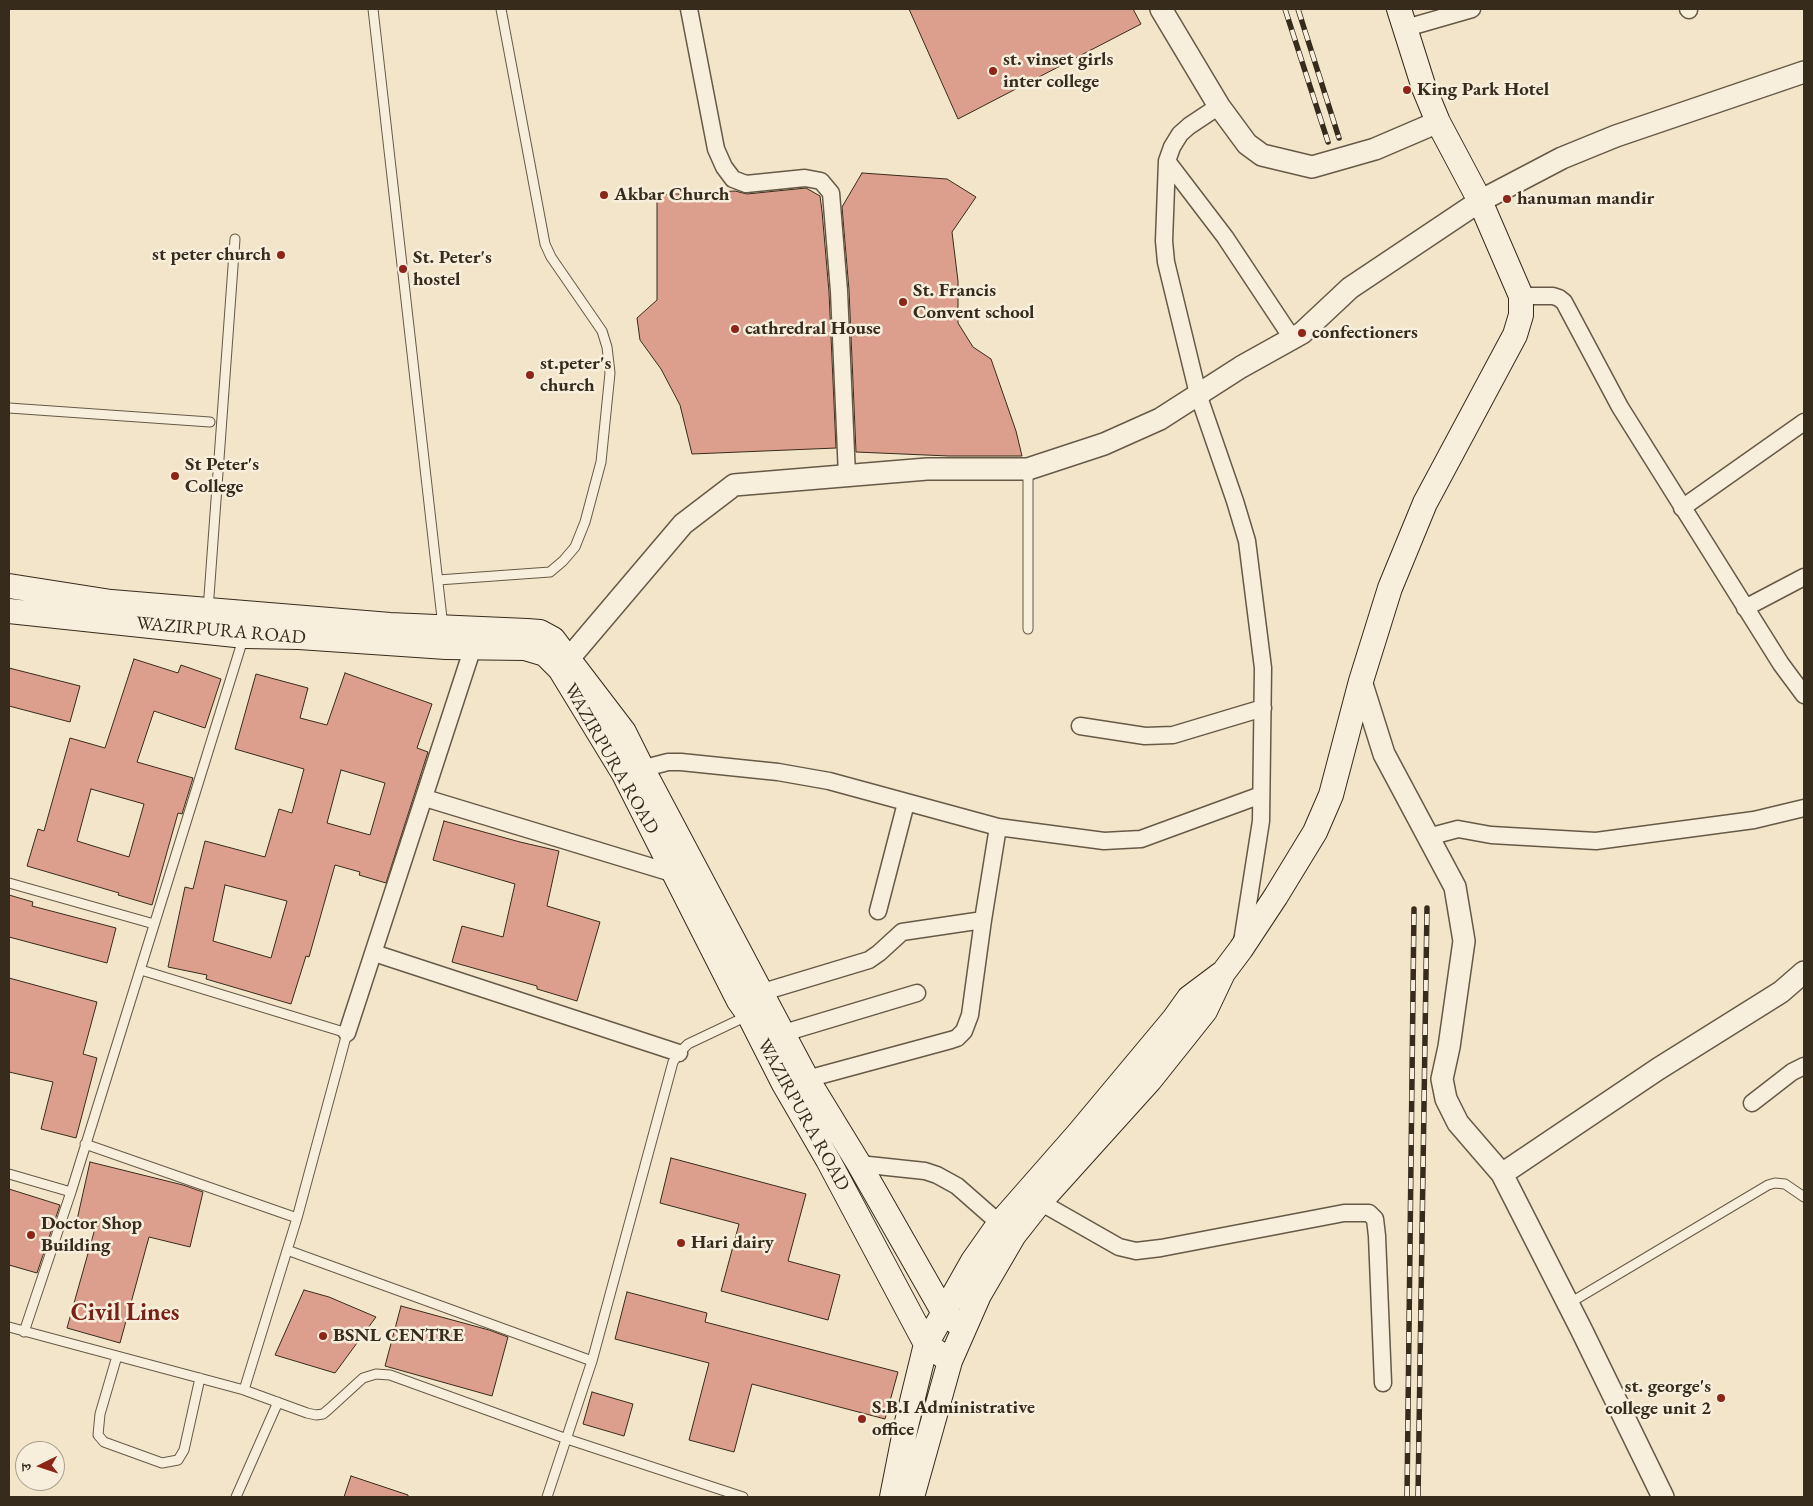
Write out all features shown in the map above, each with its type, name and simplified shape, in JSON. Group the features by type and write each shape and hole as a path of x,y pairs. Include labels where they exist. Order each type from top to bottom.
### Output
{"main road":[{"path":"892,1497 906,1426 926,1344 973,1261 1040,1202 1150,1080 1205,1011 1223,973 1241,949 1315,832 1331,795 1361,681 1390,588 1425,503 1515,335 1521,314 1521,296 1480,201 1438,122 1424,88 1402,19"},
{"name":"WAZIRPURA ROAD","path":"9,586 111,602 390,625 540,632 553,639 564,664 633,771 714,903 756,1006"},
{"name":"WAZIRPURA ROAD","path":"9,611 244,636 446,647 525,648 544,654 564,664"},
{"name":"WAZIRPURA ROAD","path":"633,771 675,874 773,1036 807,1079 859,1164 944,1313 964,1328"},
{"path":"912,1497 950,1361 1006,1230 1078,1134 1174,1019 1189,998 1223,973"},
{"name":"WAZIRPURA ROAD","path":"773,1036 784,1084 828,1160 926,1344 950,1361"}],"street":[{"path":"689,9 716,149 724,167 733,179 746,184 805,178 822,181 831,193 839,290 847,476"},
{"path":"1161,9 1219,106 1247,144 1262,156 1312,167 1375,149 1438,122"},
{"path":"1402,19 1472,9"},
{"path":"564,664 683,524 734,485 927,469 1028,469 1104,444 1160,418 1241,366 1302,333 1350,288 1480,201 1562,158 1616,136 1804,72"},
{"path":"1219,106 1189,126 1180,134 1172,147 1167,161 1164,242 1166,262 1198,394 1235,501 1246,541 1263,668 1261,820 1241,949"},
{"path":"1167,161 1225,237 1292,338"},
{"path":"1521,296 1553,296 1564,302 1620,407 1780,664 1804,695"},
{"path":"1682,508 1804,422"},
{"path":"1745,608 1804,577"},
{"path":"347,1033 473,647"},
{"path":"1361,681 1384,754 1455,887 1464,941 1449,1047 1442,1079 1446,1099 1458,1123 1502,1174 1663,1497"},
{"path":"1080,726 1145,736 1173,735 1263,708"},
{"path":"633,771 668,762 681,762 778,772 829,781 998,827 1104,841 1141,840 1261,795"},
{"path":"424,798 675,874"},
{"path":"878,911 906,803"},
{"path":"1428,837 1458,829 1491,835 1596,841 1754,820 1804,808"},
{"path":"807,1079 957,1038 964,1030 970,1015 998,827"},
{"path":"756,1006 869,960 879,954 902,932 983,920"},
{"path":"374,952 679,1053"},
{"path":"1502,1174 1658,1069 1781,992 1804,972"},
{"path":"773,1036 917,993"},
{"path":"1752,1104 1792,1072 1804,1066"},
{"path":"859,1164 925,1171 937,1175 958,1186 1006,1230"},
{"path":"1040,1202 1119,1246 1136,1251 1161,1248 1344,1213 1369,1213 1375,1219 1377,1236 1383,1382"}],"lane":[{"path":"373,9 443,627"},
{"path":"438,580 550,572 575,547 586,522 601,462 610,373 607,347 602,331 551,258 544,244 501,9"},
{"path":"208,611 235,239"},
{"path":"9,408 210,422"},
{"path":"1028,469 1028,629"},
{"path":"24,1332 71,1192 244,636"},
{"path":"9,882 154,924"},
{"path":"141,970 347,1033 288,1250 244,1390"},
{"path":"547,1497 592,1361 673,1062 688,1044 756,1006"},
{"path":"85,1144 297,1218"},
{"path":"9,1174 71,1192"},
{"path":"1568,1304 1768,1185 1775,1183 1785,1184 1804,1197"},
{"path":"288,1250 592,1361"},
{"path":"9,1327 244,1390 307,1413 323,1414 363,1378 376,1374 390,1376 567,1439 743,1497"},
{"path":"117,1356 100,1414 98,1435 104,1442 162,1463 178,1460 184,1450 200,1378"},
{"path":"236,1497 278,1402"}],"building":[{"name":"st. vinset girls inter college","path":"909,9 1133,9 1141,24 958,119"},
{"name":"St. Francis Convent school","path":"862,173 947,179 976,197 952,232 958,281 958,323 973,347 991,359 1016,431 1022,456 949,456 856,452 849,290 842,207"},
{"name":"cathredral House","path":"806,188 820,196 822,211 829,292 836,448 692,454 680,405 661,369 640,340 637,318 657,300 657,195 735,191 747,194"},
{"path":"134,659 178,673 181,665 221,679 205,728 154,711 137,762 193,778 182,814 178,813 152,905 118,895 119,893 27,866 38,829 44,831 70,738 105,748","holes":["91,789 144,804 129,857 77,841"]},
{"path":"9,668 80,686 70,722 9,706"},
{"path":"345,673 432,704 417,748 428,752 386,883 359,875 360,872 335,865 309,957 306,956 291,1004 206,979 207,975 168,967 185,887 193,889 205,841 265,857 279,809 292,813 304,769 235,749 256,674 308,688 300,718 327,725","holes":["341,770 385,783 370,835 327,823","225,885 287,901 271,958 213,941"]},
{"path":"444,821 559,851 547,906 600,922 577,1001 537,989 537,986 452,962 462,926 503,937 515,884 433,860"},
{"path":"9,895 33,902 32,906 116,928 107,963 9,937"},
{"path":"9,978 97,1002 83,1054 97,1058 76,1138 41,1129 53,1082 9,1072"},
{"path":"671,1158 806,1194 788,1261 840,1275 828,1320 721,1291 739,1224 660,1203"},
{"path":"90,1162 183,1185 203,1192 190,1247 149,1237 120,1343 67,1328 96,1225 77,1220"},
{"name":"Doctor Shop Building","path":"9,1189 60,1205 37,1273 9,1265"},
{"name":"BSNL CENTRE","path":"304,1290 329,1297 376,1317 335,1373 275,1355"},
{"path":"627,1292 707,1313 705,1322 898,1372 885,1419 752,1384 734,1452 689,1440 709,1363 615,1339"},
{"path":"401,1306 508,1337 492,1396 385,1366"},
{"path":"592,1392 633,1404 624,1436 583,1424"},
{"path":"351,1476 408,1495 408,1497 344,1497"}],"railway":[{"path":"1285,9 1328,142"},
{"path":"1298,9 1339,138"},
{"path":"1418,1497 1427,908"},
{"path":"1407,1497 1414,909"}],"place":[{"name":"st. vinset girls inter college","path":"993,71"},
{"name":"King Park Hotel","path":"1407,90"},
{"name":"Akbar Church","path":"604,195"},
{"name":"hanuman mandir","path":"1507,199"},
{"name":"st peter church","path":"281,255"},
{"name":"St. Peter's hostel","path":"403,269"},
{"name":"St. Francis Convent school","path":"903,302"},
{"name":"cathredral House","path":"735,329"},
{"name":"confectioners","path":"1302,333"},
{"name":"st.peter's church","path":"530,375"},
{"name":"St Peter's College","path":"175,476"},
{"name":"Doctor Shop Building","path":"31,1235"},
{"name":"Hari dairy","path":"681,1243"},
{"name":"BSNL CENTRE","path":"323,1336"},
{"name":"st. george's college unit 2","path":"1721,1398"},
{"name":"S.B.I Administrative office","path":"862,1419"}],"district":[{"name":"Civil Lines","path":"125,1313"}]}
